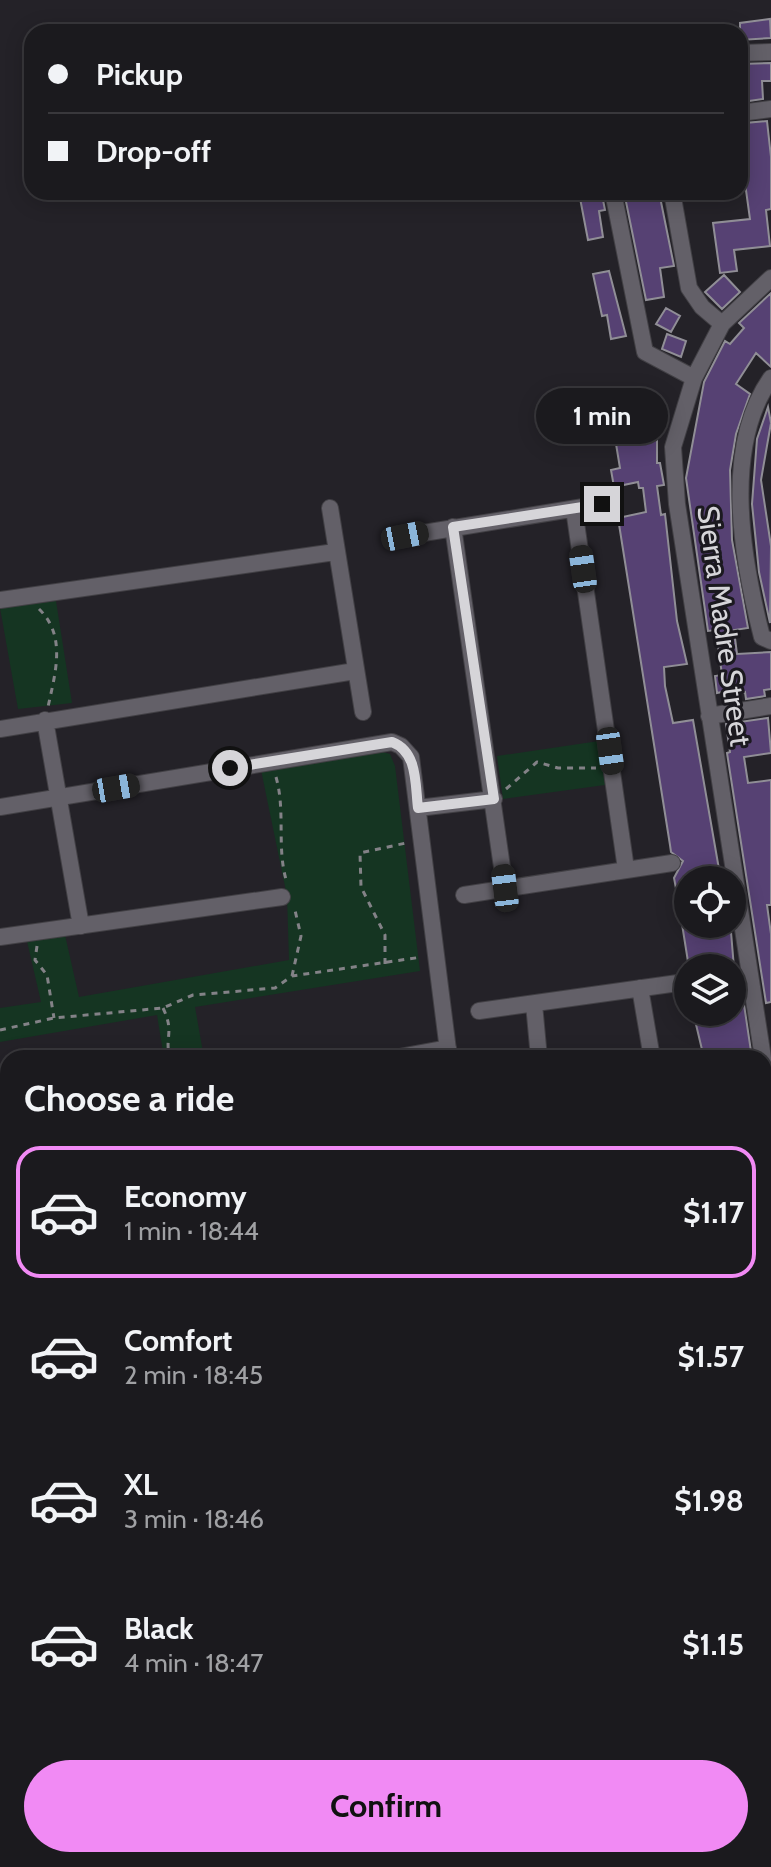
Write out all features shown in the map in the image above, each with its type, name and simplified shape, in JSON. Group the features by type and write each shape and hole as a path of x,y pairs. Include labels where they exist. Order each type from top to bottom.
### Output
{"street":[{"path":"748,53 771,52"},
{"path":"748,112 771,109"},
{"path":"615,200 645,352 694,378"},
{"path":"673,200 689,288 702,307 722,324"},
{"name":"Sierra Madre Street","path":"762,1050 677,504 673,447 694,378 722,324 771,278"},
{"path":"771,378 762,391 742,441 739,494 755,610 762,637 771,641"},
{"path":"405,536 602,504"},
{"path":"330,508 363,712"},
{"path":"574,509 626,869"},
{"path":"453,527 505,888"},
{"path":"0,600 335,552"},
{"path":"0,729 355,671"},
{"path":"709,716 771,706"},
{"path":"45,720 81,926"},
{"path":"0,807 392,742 401,746 411,757 448,1050"},
{"path":"418,808 494,799"},
{"path":"464,895 672,863"},
{"path":"0,937 287,894"},
{"path":"479,1011 674,984"},
{"path":"640,988 651,1050"},
{"path":"534,1004 538,1050"}],"path":[{"path":"24,596 53,626 56,642 57,659 45,720"},
{"path":"272,761 282,800 280,850 287,894 301,936 292,976"},
{"path":"494,799 537,762 558,768 603,768 614,781"},
{"path":"385,964 385,935 361,887 360,853 421,840"},
{"path":"39,932 35,960 47,975 54,1018"},
{"path":"0,1030 54,1018 163,1008 193,995 275,988 292,976 434,954"},
{"path":"163,1008 172,1027 168,1050"}],"green space":[{"path":"56,601 72,703 18,709 0,608"},
{"path":"599,741 605,785 503,799 497,756"},
{"path":"375,750 390,754 395,766 420,971 195,1007 203,1050 163,1050 157,1015 0,1042 0,1008 41,1002 27,941 65,935 79,997 289,960 287,896 261,770"}],"building":[{"path":"770,19 771,38 748,39 748,24 740,23"},
{"path":"771,63 771,81 762,81 763,99 748,101 748,64"},
{"path":"767,121 771,209 766,210 770,246 734,250 737,271 720,273 713,223 750,219 748,123"},
{"path":"580,200 603,200 605,210 599,211 603,237 588,240"},
{"path":"626,200 661,200 674,266 660,268 664,297 646,300"},
{"path":"609,271 626,336 611,339 607,315 602,316 593,274"},
{"path":"724,275 740,292 722,309 705,292"},
{"path":"771,293 771,367 756,353 736,384 750,394 736,434 730,470 732,540 748,628 734,630 737,654 771,652 771,689 764,690 765,696 746,699 745,692 737,694 736,689 717,693 715,676 722,675 716,630 708,631 686,478 704,382 725,341 730,344 744,328 739,323"},
{"path":"666,308 680,316 671,332 656,324"},
{"path":"667,334 686,341 681,357 662,349"},
{"path":"768,407 771,423 761,480 771,546 770,623 759,572 752,504 757,439"},
{"path":"642,437 657,437 657,463 660,463 664,485 657,486 661,515 665,514 677,621 687,664 664,667 665,686 673,723 693,720 718,866 680,866 683,861 671,852 618,518 646,512 643,488 639,488 638,482 614,487 611,470 620,468 616,444"},
{"path":"768,718 771,753 744,757 748,783 771,780 771,905 767,905 771,934 771,1002 766,1003 727,753 730,752 726,724"},
{"path":"684,938 732,938 733,954 687,954"},
{"path":"746,1018 751,1050 702,1050 696,1026 746,1026"}],"route":[{"path":"230,768 392,742 401,746 411,757 418,808 494,799 453,527 602,504"}]}
